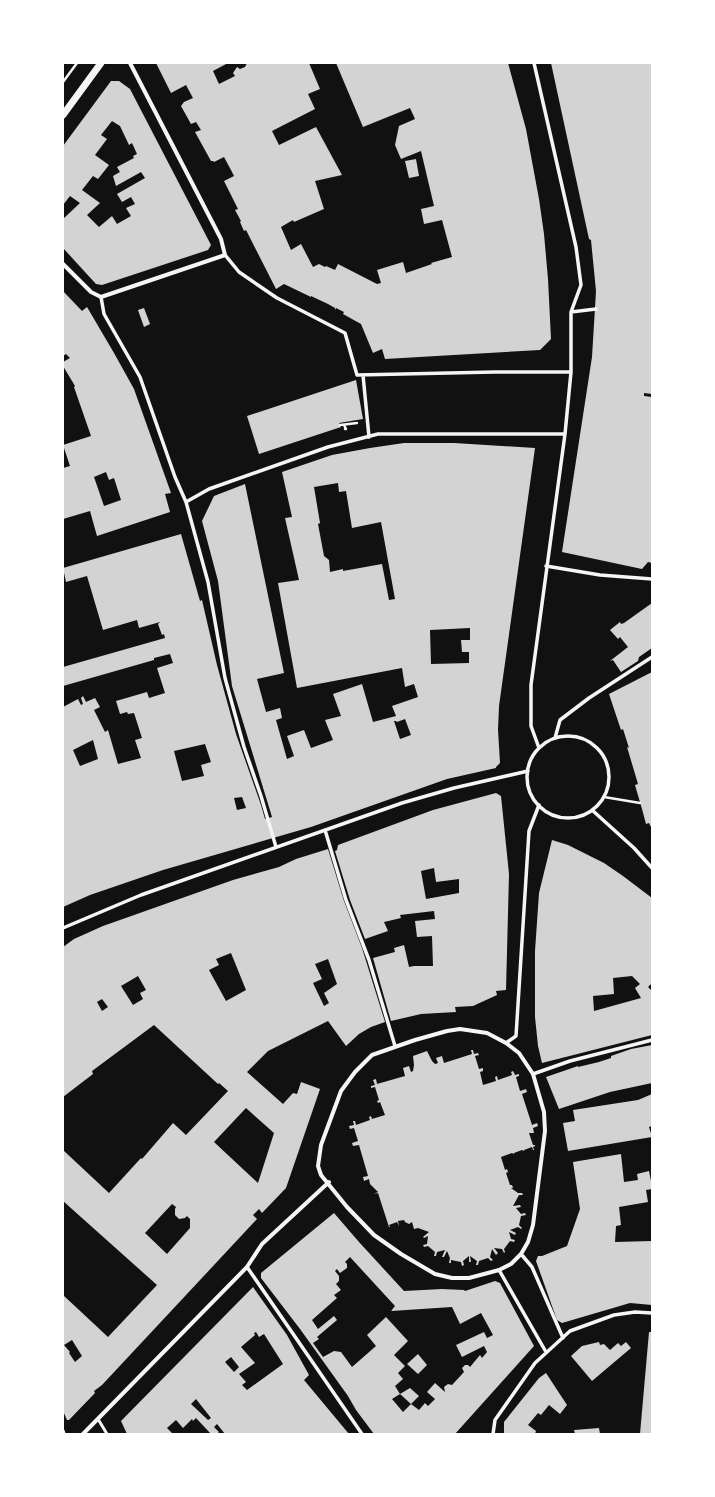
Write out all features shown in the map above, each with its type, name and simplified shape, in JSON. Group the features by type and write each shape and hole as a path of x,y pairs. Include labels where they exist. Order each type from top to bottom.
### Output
{"street":[{"path":"63,115 101,63"},
{"path":"130,63 221,239 225,255 239,272 277,298 345,333 358,375 571,372"},
{"path":"534,63 576,247 581,285 571,312 571,372 531,685 531,726 538,748"},
{"path":"63,264 91,292 101,297 225,255"},
{"path":"101,297 104,314 140,377 175,477 186,502 208,582 225,678 244,747 261,796 276,847"},
{"path":"571,312 596,309"},
{"path":"363,375 369,436"},
{"path":"186,502 209,489 328,447 378,434 564,434"},
{"path":"546,566 600,576 652,579"},
{"path":"555,738 560,720 589,698 652,658"},
{"path":"574,736 590,742 600,750 607,762 610,775 608,788 604,797 602,801 592,810 582,816 571,818 559,817 548,812 539,805 531,795 528,783 528,771 531,759 538,748 555,738 574,736"},
{"path":"63,928 141,895 417,798 528,771"},
{"path":"506,1043 516,1036 529,831 539,805"},
{"path":"592,810 634,848 652,868"},
{"path":"325,830 346,900 369,960 395,1046"},
{"path":"460,1029 487,1033 506,1043 519,1053 533,1074 544,1112 545,1131 533,1225 528,1242 521,1254 511,1264 499,1270 469,1278 452,1278 435,1274 401,1254 374,1235 347,1207 329,1182 322,1175 318,1166 320,1144 341,1091 355,1072 372,1055 395,1046 447,1030 460,1029"},
{"path":"533,1074 570,1060 652,1040"},
{"path":"83,1434 247,1267 262,1244 329,1182"},
{"path":"521,1254 532,1267 562,1338"},
{"path":"247,1267 362,1434"},
{"path":"499,1270 546,1352"},
{"path":"493,1434 495,1420 535,1363 570,1331 614,1315 635,1312 652,1313"}],"lane":[{"path":"98,1420 107,1434"}],"path":[{"path":"63,82 77,63"},
{"path":"340,425 355,423"},
{"path":"604,797 640,803"}],"building":[{"path":"156,63 228,63 213,71 219,84 235,76 233,73 237,67 240,69 245,67 247,63 309,63 320,89 308,94 315,109 272,131 279,145 316,127 342,175 315,181 324,209 294,222 293,220 281,227 291,250 301,244 313,267 319,264 335,270 338,264 377,284 381,283 377,270 403,262 406,273 432,264 431,263 452,257 442,220 424,224 421,209 434,206 421,151 401,159 395,145 399,126 415,119 410,108 363,127 336,63 508,63 526,129 539,199 548,279 551,339 540,350 385,359 382,349 373,353 361,324 343,314 344,312 336,308 335,310 335,308 328,304 284,284 276,289 246,230 244,231 235,210 238,209 224,181 234,176 231,170 224,157 214,162 211,161 195,132 201,130 196,122 191,124 181,106 184,102 193,98 186,85 171,93"},
{"path":"551,63 652,63 652,394 644,393 644,396 652,397 652,563 648,562 642,569 562,552 592,357 596,291 591,240 589,239"},
{"path":"111,81 119,81 130,89 211,245 208,250 102,285 96,284 63,248 63,219 80,203 70,196 63,205 63,146","holes":["112,121 120,126 129,145 132,143 137,154 133,156 134,158 117,167 120,172 113,176 116,186 141,172 145,178 117,194 122,202 131,197 135,204 126,208 131,216 117,224 112,216 99,227 87,215 100,203 82,190 93,176 98,179 109,165 95,155 107,139 101,135"]},
{"path":"416,159 419,176 409,178 405,161"},
{"path":"63,291 82,311 87,307 134,389 171,493 165,494 170,512 97,536 90,511 63,519 63,468 70,466 63,445 91,436 74,387 75,386 63,366 63,362 70,358 66,354 63,356","holes":["106,472 109,480 114,478 121,500 104,506 94,477"]},
{"path":"144,308 150,324 144,327 138,310"},
{"path":"356,380 363,419 339,423 341,427 259,454 247,416"},
{"path":"404,443 454,443 535,448 499,706 498,730 500,763 496,768 447,779 311,827 163,870 90,895 63,907 63,707 78,699 81,705 83,704 81,698 83,696 86,702 95,698 100,707 94,710 105,732 108,730 118,764 141,758 135,740 142,738 134,713 128,714 127,712 120,714 116,701 147,692 149,698 165,693 157,668 173,663 170,654 63,686 63,667 165,638 164,634 162,635 158,624 160,622 139,628 137,620 103,630 87,576 66,582 63,568 181,534 200,601 202,600 217,665 236,734 265,819 272,817 232,686 218,581 202,521 214,496 245,484 284,673 257,679 266,712 280,708 282,718 276,720 287,759 294,756 287,736 304,730 311,748 333,740 325,720 341,716 333,694 362,684 373,722 396,716 392,706 418,697 414,684 405,687 402,668 297,688 278,583 299,580 285,518 292,517 282,472 332,455","holes":["338,483 339,492 346,491 352,528 381,522 395,599 389,600 382,564 330,572 329,560 324,556 318,524 320,523 314,487","470,628 470,640 461,640 462,652 469,652 469,663 431,664 430,630","405,719 411,735 400,739 394,721","93,740 98,759 80,766 73,750","205,744 211,762 201,765 204,776 182,781 174,751","242,797 246,808 237,810 234,798"]},
{"path":"652,603 652,648 639,657 638,661 621,672 613,660 610,661 628,647 620,637 618,639 610,630 620,622 621,624 624,623"},
{"path":"652,672 652,829 649,823 646,824 635,785 638,784 627,747 629,748 623,729 621,730 609,694"},
{"path":"496,793 501,796 509,874 506,990 496,991 497,995 473,1006 455,1007 456,1012 421,1014 391,1021 373,958 395,952 394,948 404,945 409,967 433,966 432,936 417,937 415,921 435,919 434,911 400,915 401,918 384,922 388,931 365,939 350,900 335,851 337,850 338,845 433,810","holes":["434,868 436,882 459,879 459,893 426,899 421,871"]},
{"path":"552,840 568,845 604,863 652,898 652,983 648,987 652,991 652,1035 542,1063 538,1046 535,1017 535,951 539,893","holes":["632,976 640,984 635,988 641,998 594,1011 593,996 614,994 613,978"]},
{"path":"328,849 344,901 362,948 385,1022 371,1027 359,1034 346,1046 328,1021 268,1051 247,1072 283,1104 293,1093 297,1094 301,1082 320,1089 286,1188 262,1213 259,1209 253,1215 257,1219 102,1385 94,1391 95,1393 69,1420 67,1420 63,1411 63,1295 108,1337 157,1285 63,1201 63,1150 109,1193 141,1158 142,1159 173,1123 186,1135 228,1091 219,1083 218,1084 154,1025 92,1071 93,1074 63,1097 63,947 74,939 103,926 233,880 279,867 296,859","holes":["231,953 246,990 226,1001 209,970 219,965 216,959","328,959 337,984 324,993 329,1003 324,1006 313,983 322,979 315,964","138,976 146,990 140,993 143,999 133,1005 121,986","102,999 108,1007 102,1011 97,1002","246,1108 274,1133 258,1183 214,1142","172,1204 176,1207 175,1215 179,1219 187,1216 190,1219 190,1228 167,1254 145,1233","72,1340 82,1356 75,1362 69,1353 70,1352 64,1345"]},
{"path":"652,1045 652,1083 610,1092 559,1109 546,1077 578,1066 599,1062 631,1049"},
{"path":"471,1050 473,1050 474,1054 478,1053 479,1055 475,1056 479,1069 483,1068 483,1071 480,1072 483,1085 496,1081 495,1077 497,1076 498,1080 512,1075 511,1072 513,1071 515,1075 519,1074 519,1076 516,1077 520,1091 526,1089 527,1092 522,1094 532,1125 537,1123 538,1126 533,1128 534,1133 529,1133 533,1145 535,1145 533,1147 534,1150 532,1147 524,1151 522,1150 514,1154 512,1153 501,1157 505,1170 507,1169 508,1172 506,1173 510,1185 512,1185 513,1188 511,1188 518,1193 522,1193 523,1195 519,1195 513,1206 520,1205 521,1207 516,1208 521,1214 525,1213 526,1215 521,1216 519,1225 522,1228 521,1229 518,1227 510,1230 516,1233 515,1235 509,1232 511,1239 515,1240 514,1242 510,1241 504,1249 504,1253 502,1249 494,1248 498,1253 496,1255 492,1249 490,1257 493,1260 491,1261 488,1258 479,1261 478,1265 476,1265 477,1261 470,1256 471,1262 469,1262 469,1256 463,1261 464,1265 462,1266 461,1262 451,1260 451,1263 449,1263 450,1258 447,1251 444,1257 442,1257 445,1250 437,1252 436,1256 434,1256 435,1252 428,1246 424,1247 423,1245 427,1244 428,1236 423,1237 429,1232 418,1228 414,1229 412,1222 409,1224 404,1220 398,1221 399,1226 397,1222 389,1225 389,1227 378,1193 374,1194 378,1192 370,1184 369,1179 364,1181 363,1177 368,1176 359,1145 353,1146 352,1143 358,1141 354,1128 350,1129 349,1126 354,1125 353,1121 355,1121 356,1125 370,1120 369,1117 371,1116 372,1119 385,1115 380,1102 378,1103 377,1101 379,1100 375,1087 371,1088 371,1086 375,1085 373,1080 376,1079 377,1084 405,1076 403,1068 409,1066 411,1072 413,1071 413,1056 427,1051 435,1064 438,1063 436,1058 442,1056 444,1063 472,1054"},
{"path":"652,1094 652,1126 649,1127 652,1137 568,1151 563,1123 575,1121 573,1110 638,1100"},
{"path":"621,1154 624,1182 638,1180 637,1174 649,1171 652,1189 646,1190 648,1202 619,1207 621,1225 616,1226 615,1242 652,1241 652,1305 630,1303 562,1323 557,1320 536,1261 538,1256 542,1256 567,1246 580,1209 573,1162"},
{"path":"334,1213 404,1291 442,1289 465,1291 495,1281 500,1283 534,1346 455,1434 374,1434 300,1329 261,1278 261,1273","holes":["350,1257 395,1306 391,1311 452,1307 460,1324 481,1313 493,1335 487,1338 484,1332 456,1345 462,1357 484,1346 487,1352 482,1358 480,1355 470,1367 465,1365 462,1368 464,1372 452,1385 448,1384 444,1387 445,1392 435,1383 427,1392 435,1399 428,1406 425,1403 419,1410 411,1404 403,1412 392,1399 400,1394 395,1386 403,1379 398,1373 405,1366 394,1355 408,1341 386,1317 367,1335 376,1346 352,1367 341,1352 334,1351 323,1357 313,1343 319,1339 317,1337 337,1320 334,1316 318,1329 312,1320 337,1298 334,1295 341,1290 336,1284 339,1281 339,1276 335,1271 337,1269 340,1273 347,1268 347,1264 345,1262"]},
{"path":"253,1287 287,1335 309,1375 304,1380 349,1434 225,1434 217,1424 214,1427 219,1432 217,1434 211,1434 196,1418 193,1421 192,1419 183,1428 176,1420 167,1428 173,1434 127,1434 121,1421","holes":["256,1332 259,1337 264,1334 283,1364 247,1390 242,1385 246,1382 239,1374 255,1363 241,1347 255,1335 254,1333","231,1357 239,1367 234,1372 225,1362","196,1399 211,1418 208,1420 191,1404"]},
{"path":"649,1332 652,1332 652,1434 640,1434"},
{"path":"599,1342 600,1345 604,1344 610,1350 618,1343 621,1346 626,1342 631,1348 592,1381 571,1356 582,1346"},
{"path":"418,1354 427,1365 418,1374 407,1364"},
{"path":"546,1373 567,1405 560,1414 549,1405 541,1415 538,1413 528,1425 536,1431 535,1434 504,1434 504,1422 539,1378"},
{"path":"410,1388 419,1396 411,1404 400,1394"},
{"path":"599,1428 600,1434 575,1434 574,1430"}]}
